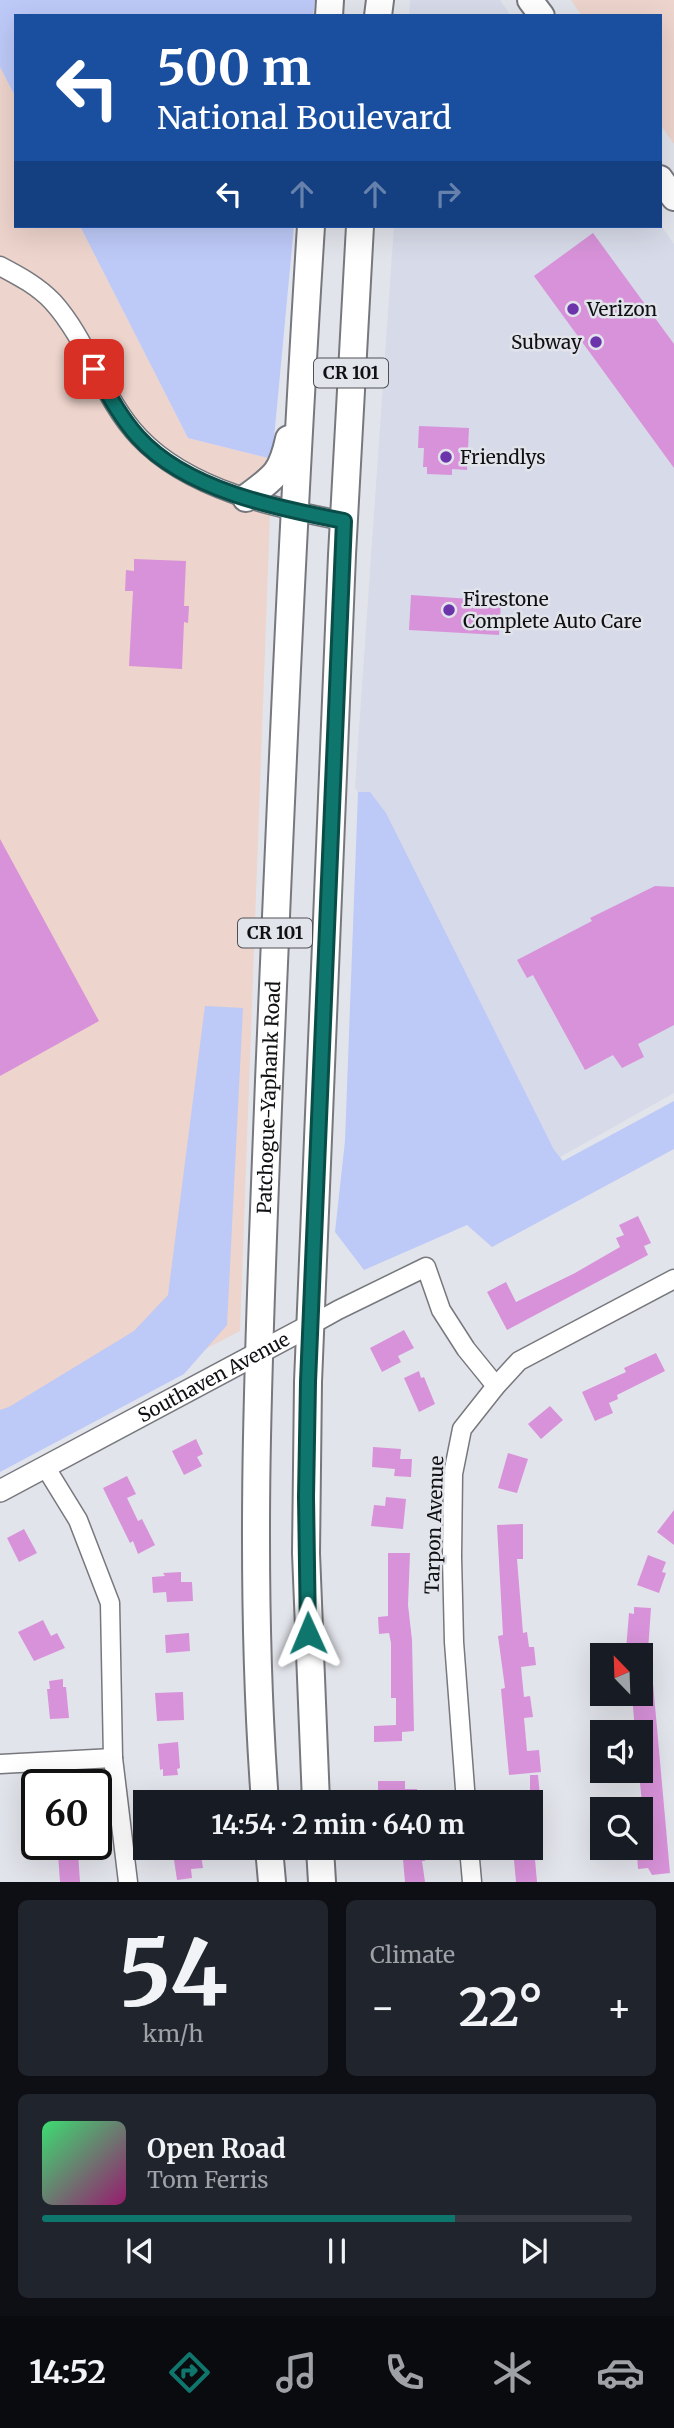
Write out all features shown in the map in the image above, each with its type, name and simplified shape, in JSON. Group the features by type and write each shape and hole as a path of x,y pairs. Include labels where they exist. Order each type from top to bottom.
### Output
{"main road":[{"path":"662,181 674,198"},
{"name":"Patchogue-Yaphank Road","path":"265,1790 256,1580 259,1353 294,512 312,228"},
{"name":"CR 101","path":"316,1790 306,1553 308,1394 344,521 360,228"},
{"path":"246,498 281,467 301,379"},
{"path":"270,1860 272,1882"},
{"path":"321,1860 322,1882"}],"street":[{"path":"0,267 39,290 57,308 115,406 138,437 175,467 246,498 294,512 344,521"},
{"name":"Southaven Avenue","path":"0,1491 338,1310 426,1267 441,1310 466,1349 496,1386"},
{"name":"Tarpon Avenue","path":"465,1790 454,1642 453,1474 462,1429 520,1361 674,1279"},
{"path":"46,1468 78,1521 110,1603 113,1758 128,1882"},
{"path":"0,1764 113,1758"},
{"path":"470,1860 472,1882"}],"shaded area":[{"path":"0,0 315,0 313,14 14,14 14,94 0,67"},
{"path":"410,0 500,0 510,14 409,14"},
{"path":"571,0 674,0 674,144 662,127 662,14 581,14"},
{"path":"0,67 14,94 14,228 81,228 188,438 272,459 240,1331 0,1456"},
{"path":"662,227 674,244 674,1093 553,1161 355,787 394,228"},
{"path":"81,228 294,228 272,459 188,438"},
{"path":"358,792 370,792 386,813 554,1150 563,1161 674,1101 674,1149 492,1247 467,1225 364,1270 335,1232 345,1141"},
{"path":"205,1006 243,1008 227,1325 184,1374 0,1472 0,1410 134,1331 168,1295"}],"building":[{"path":"593,233 674,344 674,468 534,276"},
{"name":"Friendlys","path":"419,426 469,428 467,470 452,469 452,475 427,474 427,467 423,467 424,448 418,448"},
{"path":"134,559 186,561 184,606 189,606 188,623 184,622 182,669 129,666 133,591 125,591 126,570 134,571"},
{"path":"411,595 501,601 499,635 409,630"},
{"path":"0,839 99,1021 0,1076"},
{"path":"655,886 674,887 674,1025 638,1044 644,1057 622,1068 613,1055 585,1070 533,975 527,978 517,960 592,921 590,918"},
{"path":"638,1216 651,1243 644,1246 648,1255 507,1330 487,1292 506,1282 516,1302 575,1273 620,1247 616,1238 624,1235 619,1225"},
{"path":"404,1330 414,1348 398,1356 401,1362 382,1372 370,1348"},
{"path":"656,1353 665,1371 617,1395 618,1399 609,1403 613,1413 595,1421 582,1392 626,1372 624,1368"},
{"path":"419,1371 435,1404 419,1412 404,1378"},
{"path":"550,1406 563,1420 541,1439 528,1424"},
{"path":"196,1439 203,1454 197,1457 202,1466 184,1475 172,1451"},
{"path":"373,1447 401,1449 400,1459 412,1459 411,1477 394,1476 395,1469 372,1467"},
{"path":"508,1453 528,1459 517,1493 498,1488"},
{"path":"127,1476 136,1494 127,1498 138,1521 142,1519 155,1545 138,1554 103,1488"},
{"path":"386,1497 406,1499 403,1529 371,1526 374,1505 385,1506"},
{"path":"674,1510 674,1545 657,1532"},
{"path":"523,1524 523,1559 517,1559 523,1633 527,1632 529,1647 534,1647 536,1665 521,1667 524,1697 530,1696 533,1717 524,1718 527,1751 539,1750 541,1772 509,1775 501,1689 505,1688 498,1636 503,1635 497,1525"},
{"path":"24,1529 37,1553 19,1562 7,1538"},
{"path":"388,1553 410,1553 408,1605 412,1640 414,1731 402,1732 402,1741 374,1742 374,1726 396,1725 396,1698 391,1698 391,1643 389,1633 379,1634 378,1617 388,1616"},
{"path":"648,1555 666,1562 662,1572 666,1573 659,1593 637,1585"},
{"path":"181,1572 181,1582 192,1582 193,1601 167,1602 166,1592 153,1593 152,1577"},
{"path":"634,1607 651,1608 649,1643 627,1643 629,1613 634,1614"},
{"path":"43,1620 51,1636 57,1633 65,1648 34,1661 18,1632"},
{"path":"189,1633 190,1651 166,1653 165,1635"},
{"path":"63,1679 69,1718 50,1719 47,1689 50,1689 49,1681"},
{"path":"653,1683 670,1873 652,1875 648,1868 638,1869 637,1860 653,1860 653,1797 641,1797 640,1783 653,1783 653,1720 634,1720 633,1706 653,1706"},
{"path":"183,1692 184,1720 157,1721 155,1693"},
{"path":"178,1742 178,1775 163,1776 158,1744"},
{"path":"530,1775 538,1775 539,1790 530,1790"},
{"path":"378,1781 405,1781 405,1789 417,1790 378,1790"},
{"path":"58,1860 78,1860 80,1882 60,1882"},
{"path":"174,1860 202,1860 203,1868 191,1869 192,1878 177,1880"},
{"path":"403,1860 425,1860 422,1861 425,1882 405,1882"},
{"path":"514,1860 535,1860 537,1882 516,1882"}],"place":[{"name":"Verizon","path":"573,309"},
{"name":"Subway","path":"596,342"},
{"name":"Friendlys","path":"446,457"},
{"name":"Firestone Complete Auto Care","path":"449,610"}],"route":[{"path":"94,369 115,406 138,437 175,467 246,498 294,512 344,521 308,1382 308,1633"}]}
